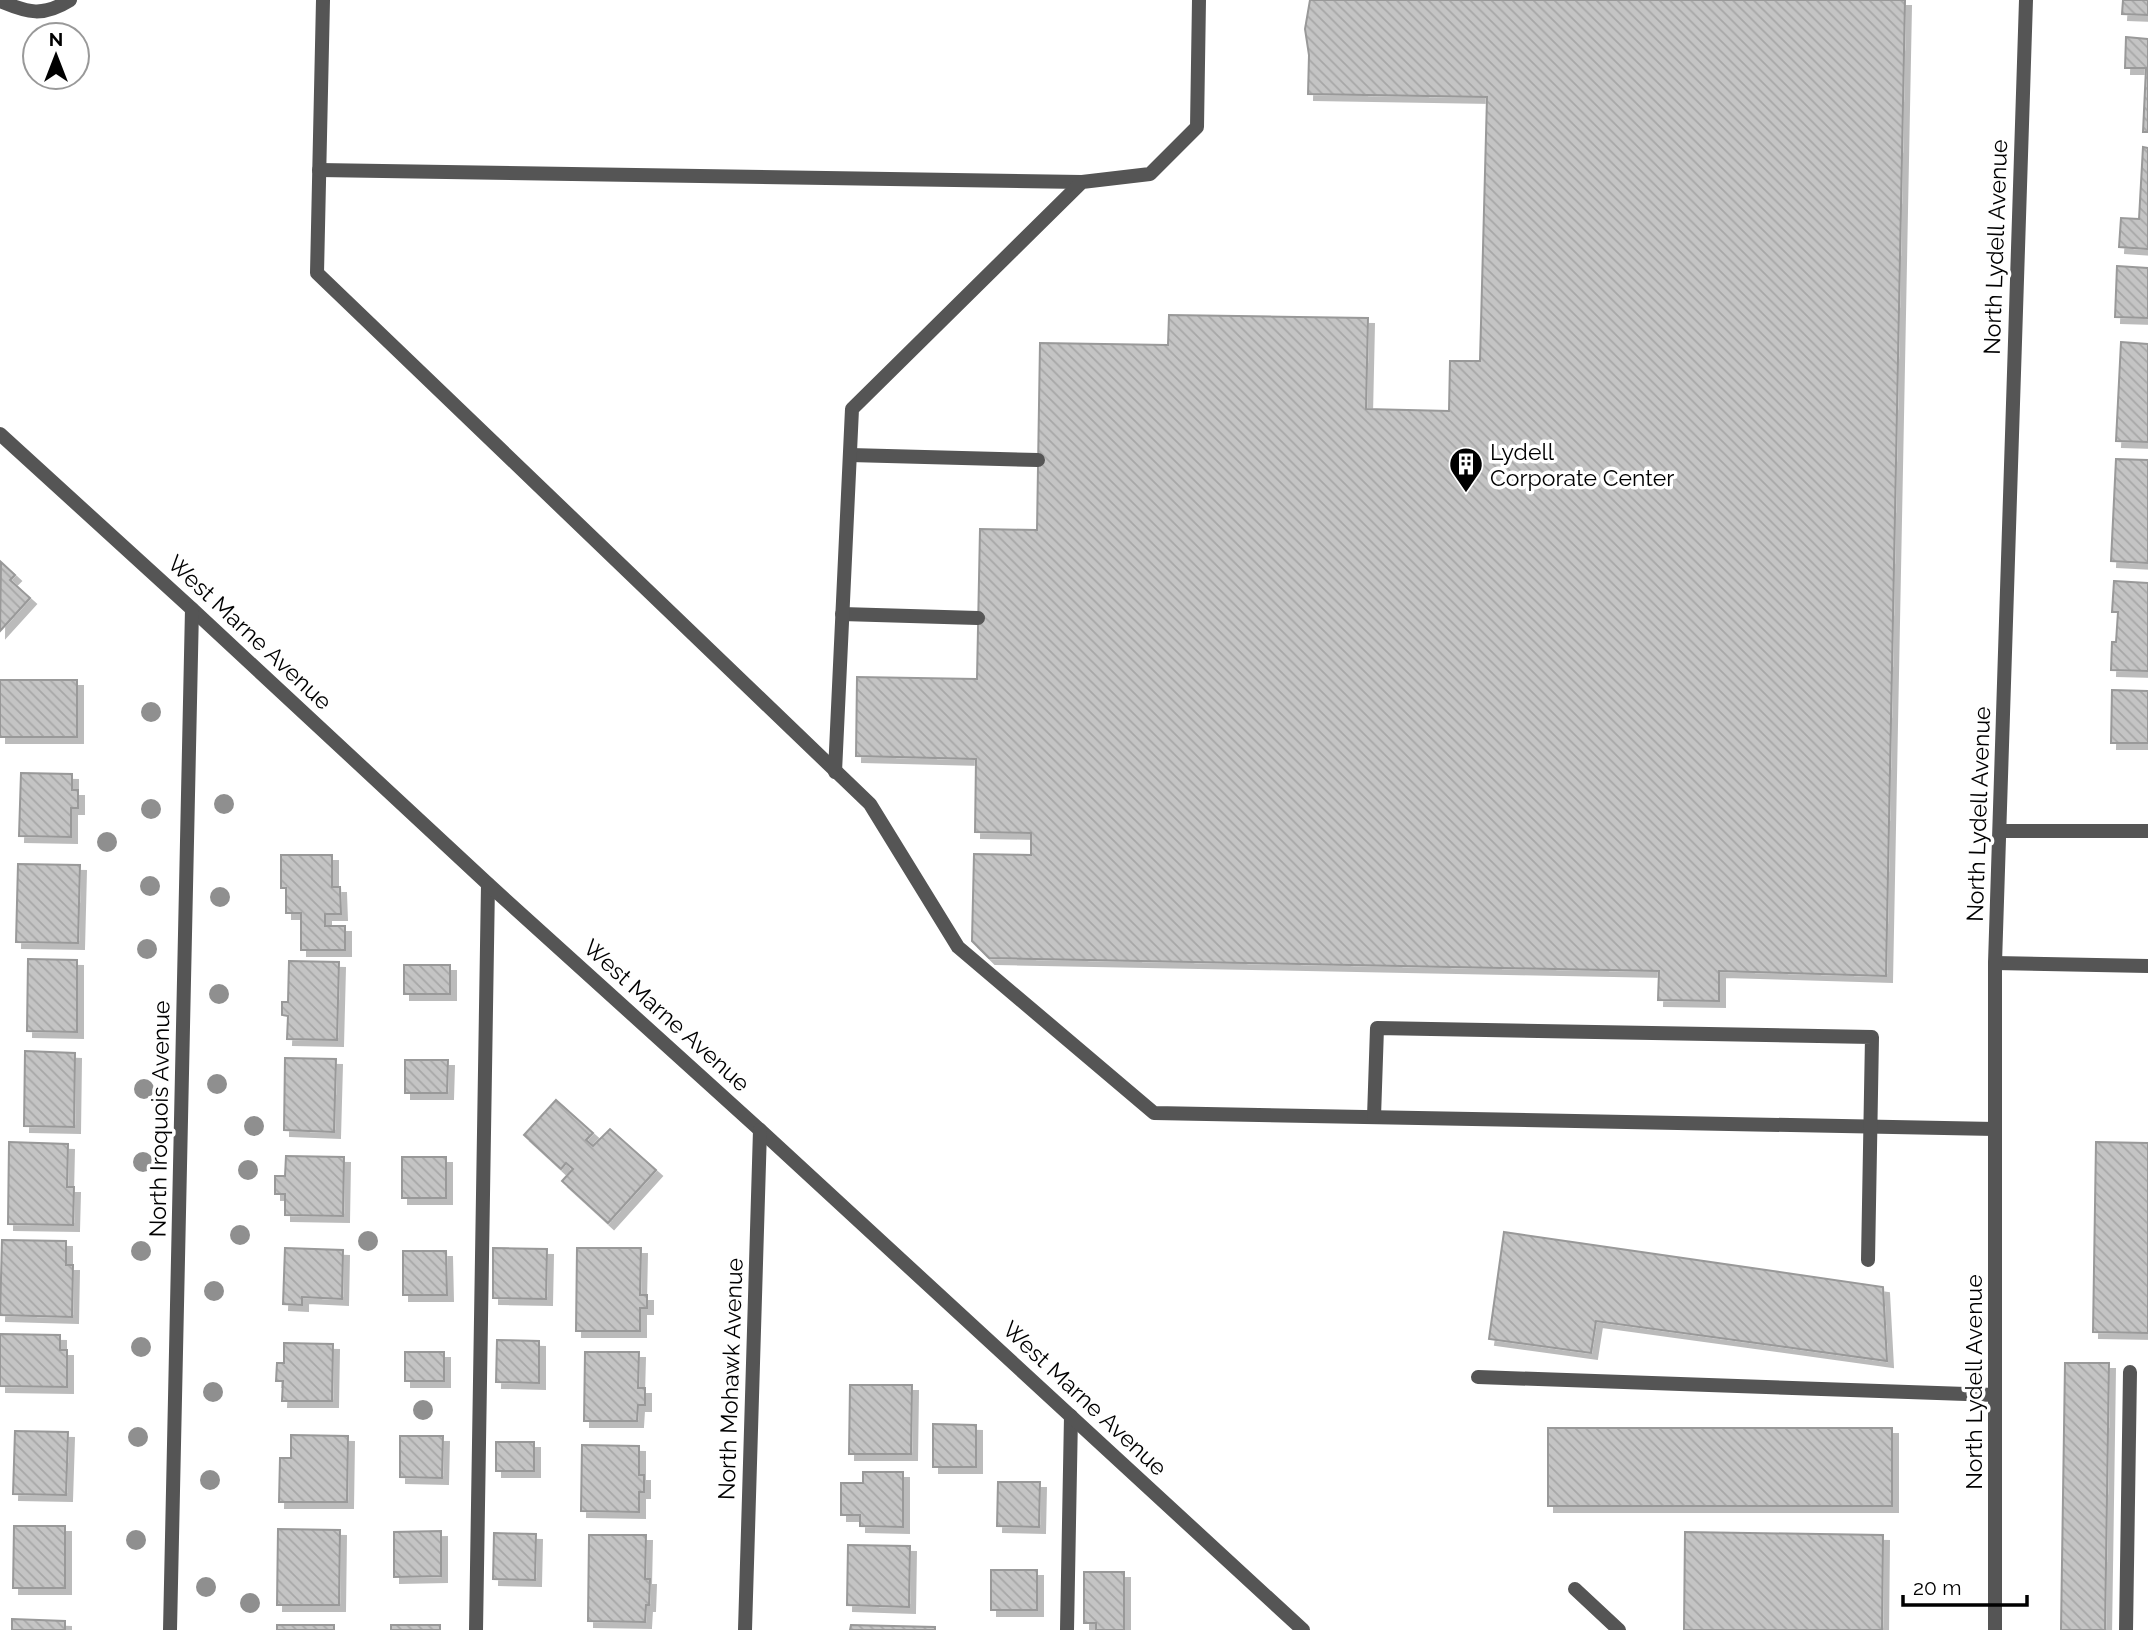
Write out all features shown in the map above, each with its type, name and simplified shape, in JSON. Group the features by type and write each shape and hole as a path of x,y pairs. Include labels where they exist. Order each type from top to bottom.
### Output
{"street":[{"path":"0,1 30,12 54,10 70,0"},
{"path":"323,0 317,272 870,804 958,947 1154,1113 1995,1129"},
{"path":"319,170 1082,183 1150,174 1197,127 1199,0"},
{"name":"North Lydell Avenue","path":"1995,1630 1995,963 2026,0"},
{"path":"835,772 852,409 1082,183"},
{"name":"West Marne Avenue","path":"0,434 1303,1630"},
{"path":"849,455 1038,460"},
{"name":"North Iroquois Avenue","path":"170,1630 192,609"},
{"path":"842,614 978,618"},
{"path":"2000,831 2148,831"},
{"path":"476,1630 488,884"},
{"path":"1995,963 2148,966"},
{"path":"1374,1117 1377,1028 1872,1037 1868,1260"},
{"name":"North Mohawk Avenue","path":"745,1630 760,1130"},
{"path":"2126,1630 2130,1372"},
{"path":"1478,1377 1995,1395"},
{"path":"1067,1630 1071,1416"},
{"path":"1575,1589 1619,1630"}],"building":[{"name":"Lydell Corporate Center","path":"1310,0 1905,0 1886,976 1719,971 1719,1001 1658,1000 1659,971 989,958 972,941 974,854 1031,855 1031,833 975,832 976,759 856,756 857,677 977,679 980,529 1037,530 1040,343 1168,345 1169,315 1368,318 1366,409 1449,411 1450,361 1480,361 1487,97 1308,94 1309,55 1305,29"},
{"path":"2123,0 2148,0 2148,15 2122,14"},
{"path":"2126,37 2148,39 2148,132 2143,132 2146,68 2125,68"},
{"path":"2143,147 2148,148 2148,249 2119,247 2121,218 2139,219"},
{"path":"2117,266 2148,268 2148,318 2115,317"},
{"path":"2121,342 2148,344 2148,442 2116,441"},
{"path":"2116,459 2148,460 2148,563 2111,561"},
{"path":"1,562 15,575 10,580 30,598 0,631"},
{"path":"2114,581 2148,583 2148,671 2111,670 2112,642 2116,642 2118,612 2112,612"},
{"path":"0,680 77,680 77,737 0,737"},
{"path":"2112,690 2148,691 2148,743 2111,743"},
{"path":"21,773 72,774 72,790 78,790 78,808 71,808 71,837 19,836"},
{"path":"281,855 332,855 332,887 340,887 341,914 325,914 325,926 345,926 345,950 301,950 301,913 286,913 286,888 281,888"},
{"path":"18,864 80,865 78,943 16,942"},
{"path":"28,959 77,960 77,1032 27,1031"},
{"path":"289,961 339,962 337,1040 287,1039 288,1016 282,1015 282,1002 288,1002"},
{"path":"404,965 450,965 450,994 404,994"},
{"path":"25,1051 75,1053 74,1127 24,1126"},
{"path":"285,1058 336,1059 334,1132 284,1130"},
{"path":"405,1060 448,1060 447,1093 405,1093"},
{"path":"556,1100 593,1133 586,1140 593,1146 610,1129 656,1170 608,1223 562,1181 573,1169 566,1163 561,1169 524,1135"},
{"path":"9,1142 68,1144 67,1187 74,1187 73,1225 8,1224"},
{"path":"2096,1142 2148,1143 2148,1333 2093,1332"},
{"path":"286,1156 344,1157 343,1216 285,1215 285,1194 275,1194 275,1176 285,1176"},
{"path":"402,1157 446,1157 446,1198 402,1198"},
{"path":"1504,1232 1883,1287 1887,1361 1596,1321 1591,1353 1489,1339"},
{"path":"2,1240 66,1241 66,1265 73,1265 72,1317 0,1315"},
{"path":"285,1248 343,1250 342,1299 302,1297 302,1305 283,1304"},
{"path":"493,1248 547,1249 546,1299 493,1298"},
{"path":"577,1248 641,1248 640,1295 647,1295 647,1308 640,1308 640,1331 576,1331"},
{"path":"403,1251 446,1251 447,1295 403,1295"},
{"path":"0,1334 60,1335 60,1350 67,1350 67,1387 0,1386"},
{"path":"497,1340 539,1341 539,1383 496,1382"},
{"path":"284,1343 333,1344 332,1401 282,1401 283,1381 276,1381 277,1363 284,1363"},
{"path":"405,1352 444,1352 444,1381 405,1381"},
{"path":"585,1352 639,1352 638,1388 645,1388 645,1405 638,1405 637,1421 584,1421"},
{"path":"2065,1363 2109,1363 2105,1630 2061,1630"},
{"path":"850,1385 912,1385 911,1454 849,1454"},
{"path":"933,1424 976,1425 976,1467 933,1467"},
{"path":"1548,1428 1892,1428 1892,1506 1548,1506"},
{"path":"15,1431 68,1432 66,1495 13,1494"},
{"path":"291,1435 348,1436 347,1502 279,1502 280,1458 291,1458"},
{"path":"400,1436 443,1436 442,1478 400,1477"},
{"path":"496,1442 534,1442 534,1471 496,1471"},
{"path":"582,1445 639,1446 639,1475 644,1475 644,1492 639,1492 639,1512 581,1511"},
{"path":"863,1472 903,1472 903,1527 860,1526 860,1515 841,1515 841,1483 863,1483"},
{"path":"998,1482 1040,1482 1039,1527 997,1526"},
{"path":"14,1526 65,1526 65,1588 13,1588"},
{"path":"278,1529 340,1530 339,1605 277,1605"},
{"path":"441,1531 441,1576 394,1577 394,1532"},
{"path":"1685,1532 1883,1535 1882,1630 1684,1630"},
{"path":"494,1533 536,1534 535,1580 493,1579"},
{"path":"589,1535 646,1535 645,1579 650,1579 645,1622 588,1621"},
{"path":"848,1545 910,1546 909,1607 847,1605"},
{"path":"991,1570 1037,1570 1037,1610 991,1610"},
{"path":"1084,1572 1124,1572 1124,1630 1096,1630 1096,1623 1084,1623"},
{"path":"12,1619 65,1621 65,1630 12,1630"},
{"path":"277,1625 334,1625 334,1630 277,1630"},
{"path":"391,1625 440,1625 440,1630 391,1630"},
{"path":"851,1625 935,1627 935,1630 850,1630"}],"place":[{"name":"Lydell Corporate Center","path":"1466,494"}]}
